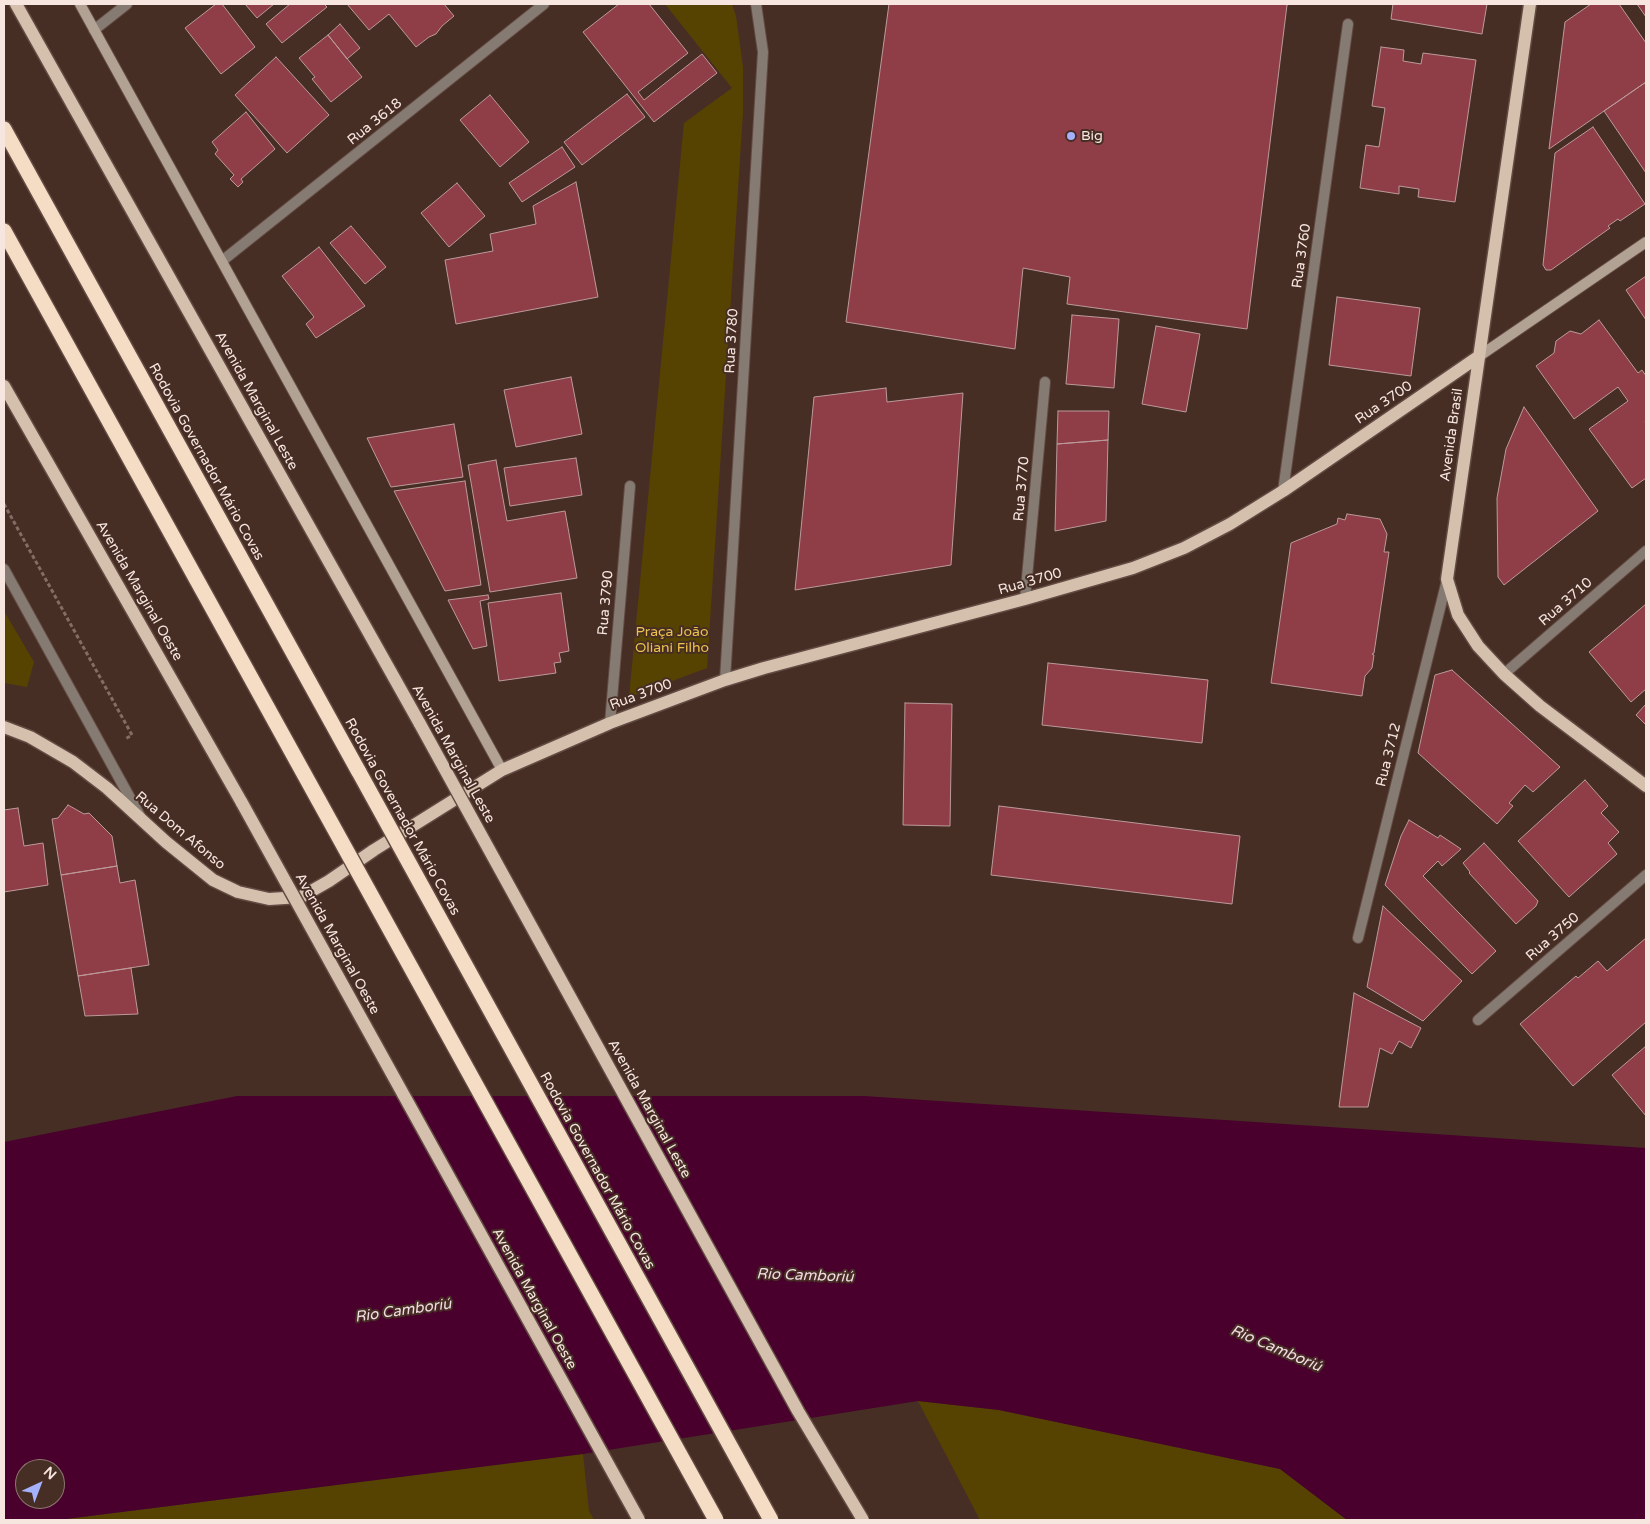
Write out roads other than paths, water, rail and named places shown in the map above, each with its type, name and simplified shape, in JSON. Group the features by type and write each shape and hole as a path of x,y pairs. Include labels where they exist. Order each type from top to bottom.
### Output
{"highway":[{"name":"Rodovia Governador Mário Covas","path":"4,129 771,1520"},
{"path":"4,231 716,1520"}],"main road":[{"name":"Avenida Marginal Leste","path":"16,4 420,724 798,1411 863,1520"},
{"path":"80,4 502,770"},
{"name":"Avenida Brasil","path":"1532,5 1478,357 1447,578 1458,614 1478,646 1504,674 1540,706 1646,786"},
{"name":"Rua 3700","path":"374,850 502,770 610,723 725,680 764,668 1026,600 1133,568 1184,548 1230,524 1283,491 1646,242"},
{"name":"Avenida Marginal Oeste","path":"4,386 242,803 639,1520"},
{"name":"Rua Dom Afonso","path":"4,727 30,737 73,762 107,788 166,842 213,880 238,892 269,898 301,897 329,881 374,850"}],"street":[{"path":"94,30 126,4"},
{"name":"Rua 3618","path":"222,261 544,4"},
{"name":"Rua 3780","path":"725,680 763,52 756,4"},
{"name":"Rua 3760","path":"1283,491 1348,24"},
{"name":"Rua 3770","path":"1026,600 1045,382"},
{"name":"Rua 3790","path":"610,723 630,486"},
{"name":"Rua 3710","path":"1504,674 1646,551"},
{"path":"4,568 143,821"},
{"name":"Rua 3712","path":"1358,938 1447,578"},
{"name":"Rua 3750","path":"1478,1020 1646,875"}],"water":[{"name":"Rio Camboriú","path":"237,1096 864,1096 1646,1148 1646,1520 1347,1520 1280,1469 999,1410 918,1401 583,1454 58,1520 4,1520 4,1142"}],"place":[{"name":"Big","path":"1071,136"}],"park label":[{"name":"Praça João Oliani Filho","path":"672,640"}]}
